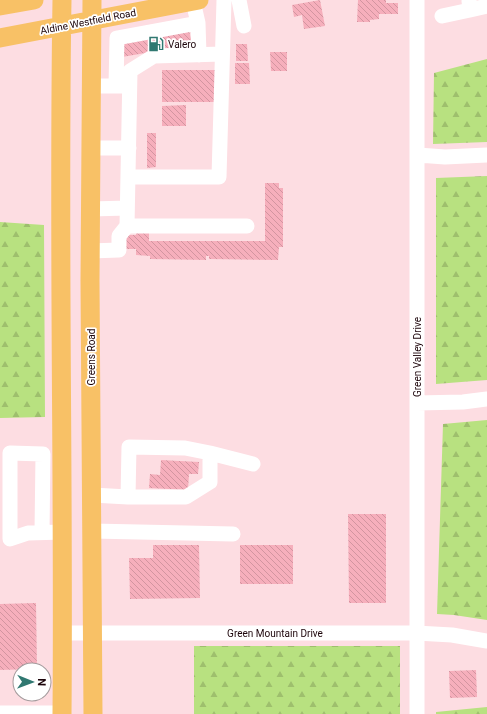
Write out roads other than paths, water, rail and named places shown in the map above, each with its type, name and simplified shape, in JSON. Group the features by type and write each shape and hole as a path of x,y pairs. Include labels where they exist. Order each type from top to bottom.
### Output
{"main road":[{"path":"0,6 34,0"},
{"path":"62,0 62,713"},
{"name":"Greens Road","path":"92,0 90,251 93,714"},
{"name":"Aldine Westfield Road","path":"0,38 196,0"},
{"path":"61,208 91,208"},
{"path":"63,454 91,455"}],"street":[{"path":"196,0 199,55"},
{"path":"128,178 219,177 224,0"},
{"path":"239,0 244,26"},
{"name":"Green Valley Drive","path":"417,0 417,714"},
{"path":"442,16 469,5 487,6"},
{"path":"139,11 141,34"},
{"path":"90,251 119,250 119,236 127,226 129,148 117,38 198,23"},
{"path":"123,86 130,71 154,56 222,54"},
{"path":"91,86 123,86"},
{"path":"91,148 129,148"},
{"path":"418,155 445,157 487,155"},
{"path":"91,208 127,208"},
{"path":"127,226 247,226"},
{"path":"417,403 463,402 487,399"},
{"path":"128,496 128,447 185,448 253,464"},
{"path":"92,495 186,496 210,482 210,453"},
{"path":"63,454 10,454 10,539 28,533 63,532"},
{"path":"42,532 43,454"},
{"path":"92,531 233,534"},
{"name":"Green Mountain Drive","path":"63,632 416,633 452,635 487,640"},
{"path":"0,713 62,713"}],"place":[{"name":"Valero","path":"156,44"}]}
